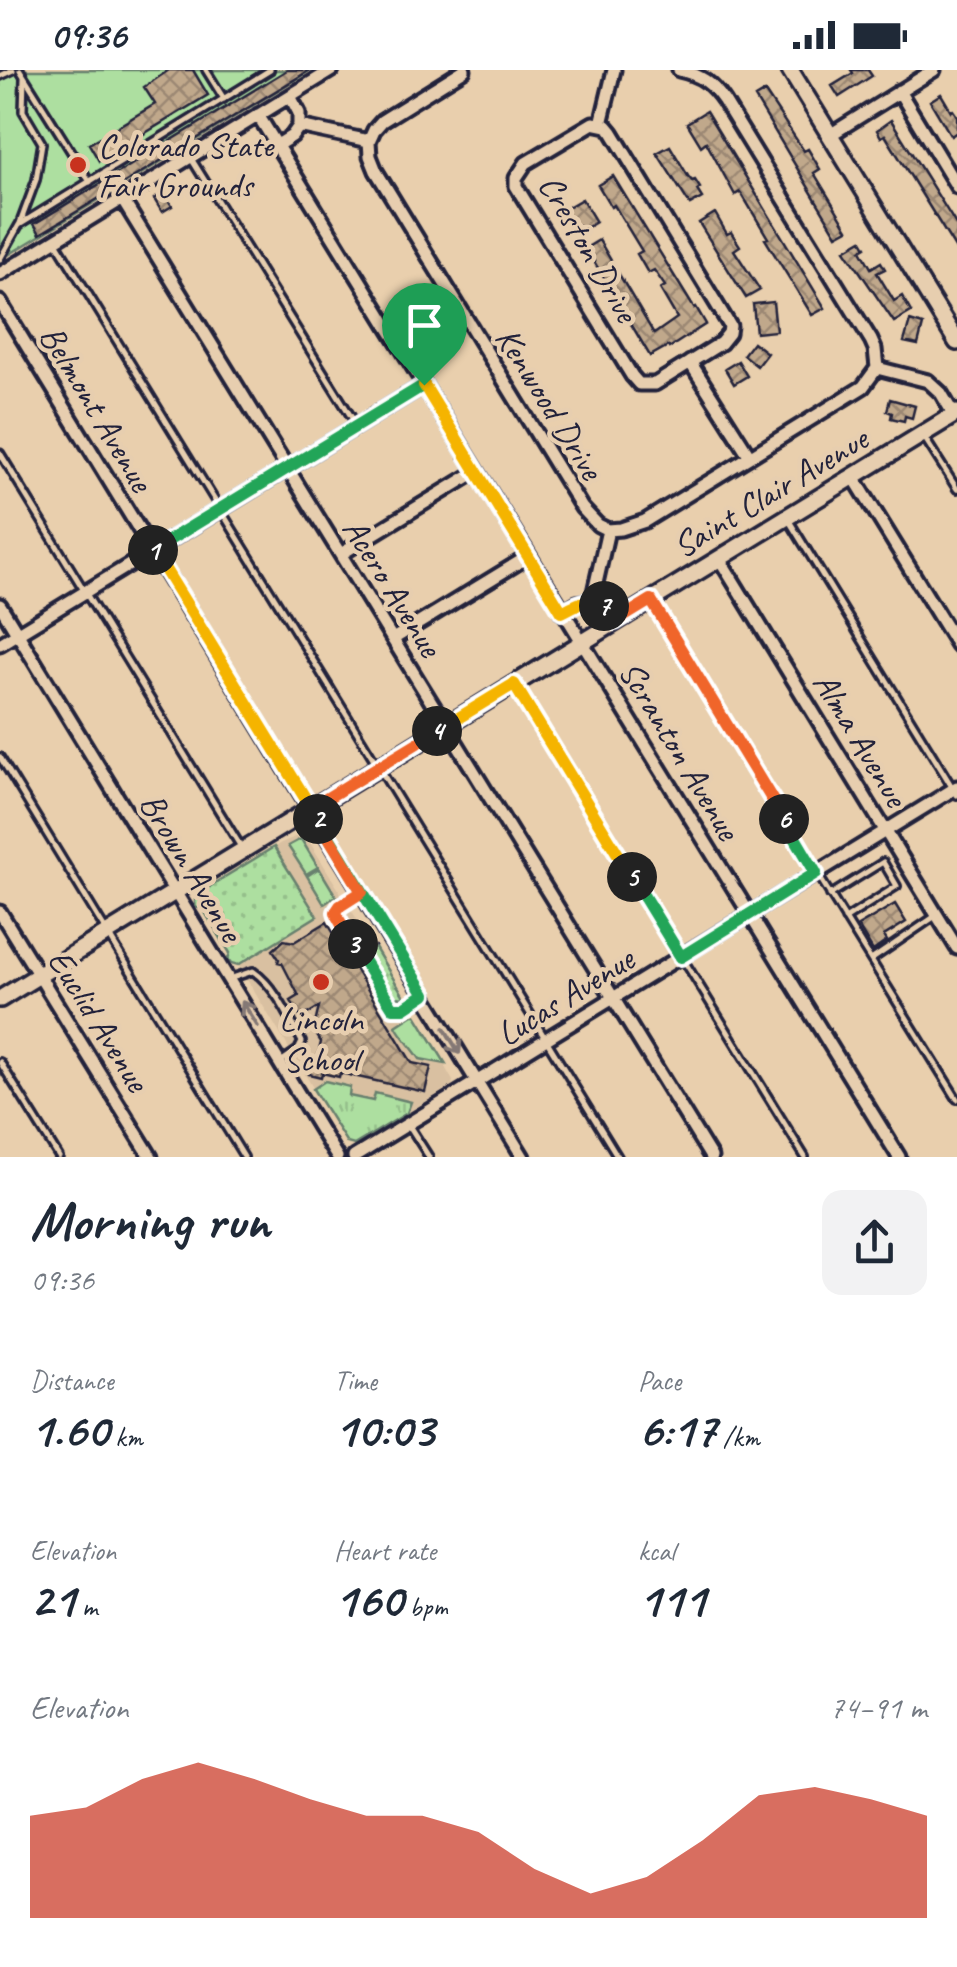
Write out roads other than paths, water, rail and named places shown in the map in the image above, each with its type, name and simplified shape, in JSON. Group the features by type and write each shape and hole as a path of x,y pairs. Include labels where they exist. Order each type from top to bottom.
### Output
{"street":[{"path":"0,274 332,70"},
{"path":"299,126 369,141 382,121 464,70"},
{"path":"601,124 614,70"},
{"path":"592,601 608,530 645,521 863,387 876,368 871,340 724,100 703,78 680,70"},
{"path":"790,70 957,342"},
{"path":"830,135 934,70"},
{"path":"899,92 957,187"},
{"path":"276,146 299,126 299,112 290,96"},
{"name":"Scranton Avenue","path":"258,116 899,1157"},
{"name":"Creston Drive","path":"593,123 601,124 612,132 730,326 726,338 647,386 636,380 516,186 516,178 526,163 593,123"},
{"name":"Kenwood Drive","path":"369,141 376,170 582,508 608,530"},
{"name":"Acero Avenue","path":"122,199 711,1157"},
{"name":"Belmont Avenue","path":"0,302 523,1157"},
{"path":"690,362 749,455"},
{"path":"876,368 928,381 955,414"},
{"path":"0,644 424,385"},
{"name":"Saint Clair Avenue","path":"0,998 955,414"},
{"path":"341,554 477,471"},
{"path":"853,476 957,645"},
{"path":"393,639 529,556"},
{"name":"Alma Avenue","path":"719,558 957,948"},
{"path":"562,612 592,601 606,607 615,622"},
{"name":"Brown Avenue","path":"0,605 338,1157"},
{"name":"Lucas Avenue","path":"354,1157 956,790"},
{"name":"Euclid Avenue","path":"0,912 151,1157"}],"lane":[{"path":"206,70 224,99"},
{"path":"18,226 270,70"},
{"path":"19,72 90,182"},
{"path":"0,76 19,72"},
{"path":"0,259 36,180 42,143 22,111 19,72"},
{"path":"190,157 356,426"},
{"path":"56,240 618,1157"},
{"path":"923,434 957,490"},
{"path":"0,453 242,850"},
{"path":"787,516 956,790"},
{"path":"651,600 957,1099"},
{"path":"514,684 805,1157"},
{"path":"0,757 244,1157"},
{"path":"830,895 883,862 897,886 845,918"},
{"path":"362,892 336,912 360,955 393,1008 404,1008 425,994"},
{"path":"871,960 936,915"},
{"path":"228,979 253,970 265,981 302,1042 298,1050 280,1063"},
{"path":"0,1062 59,1157"},
{"path":"409,1124 429,1157"}],"place":[{"name":"Colorado State Fair Grounds","path":"78,165"},
{"name":"Lincoln School","path":"321,982"}]}
